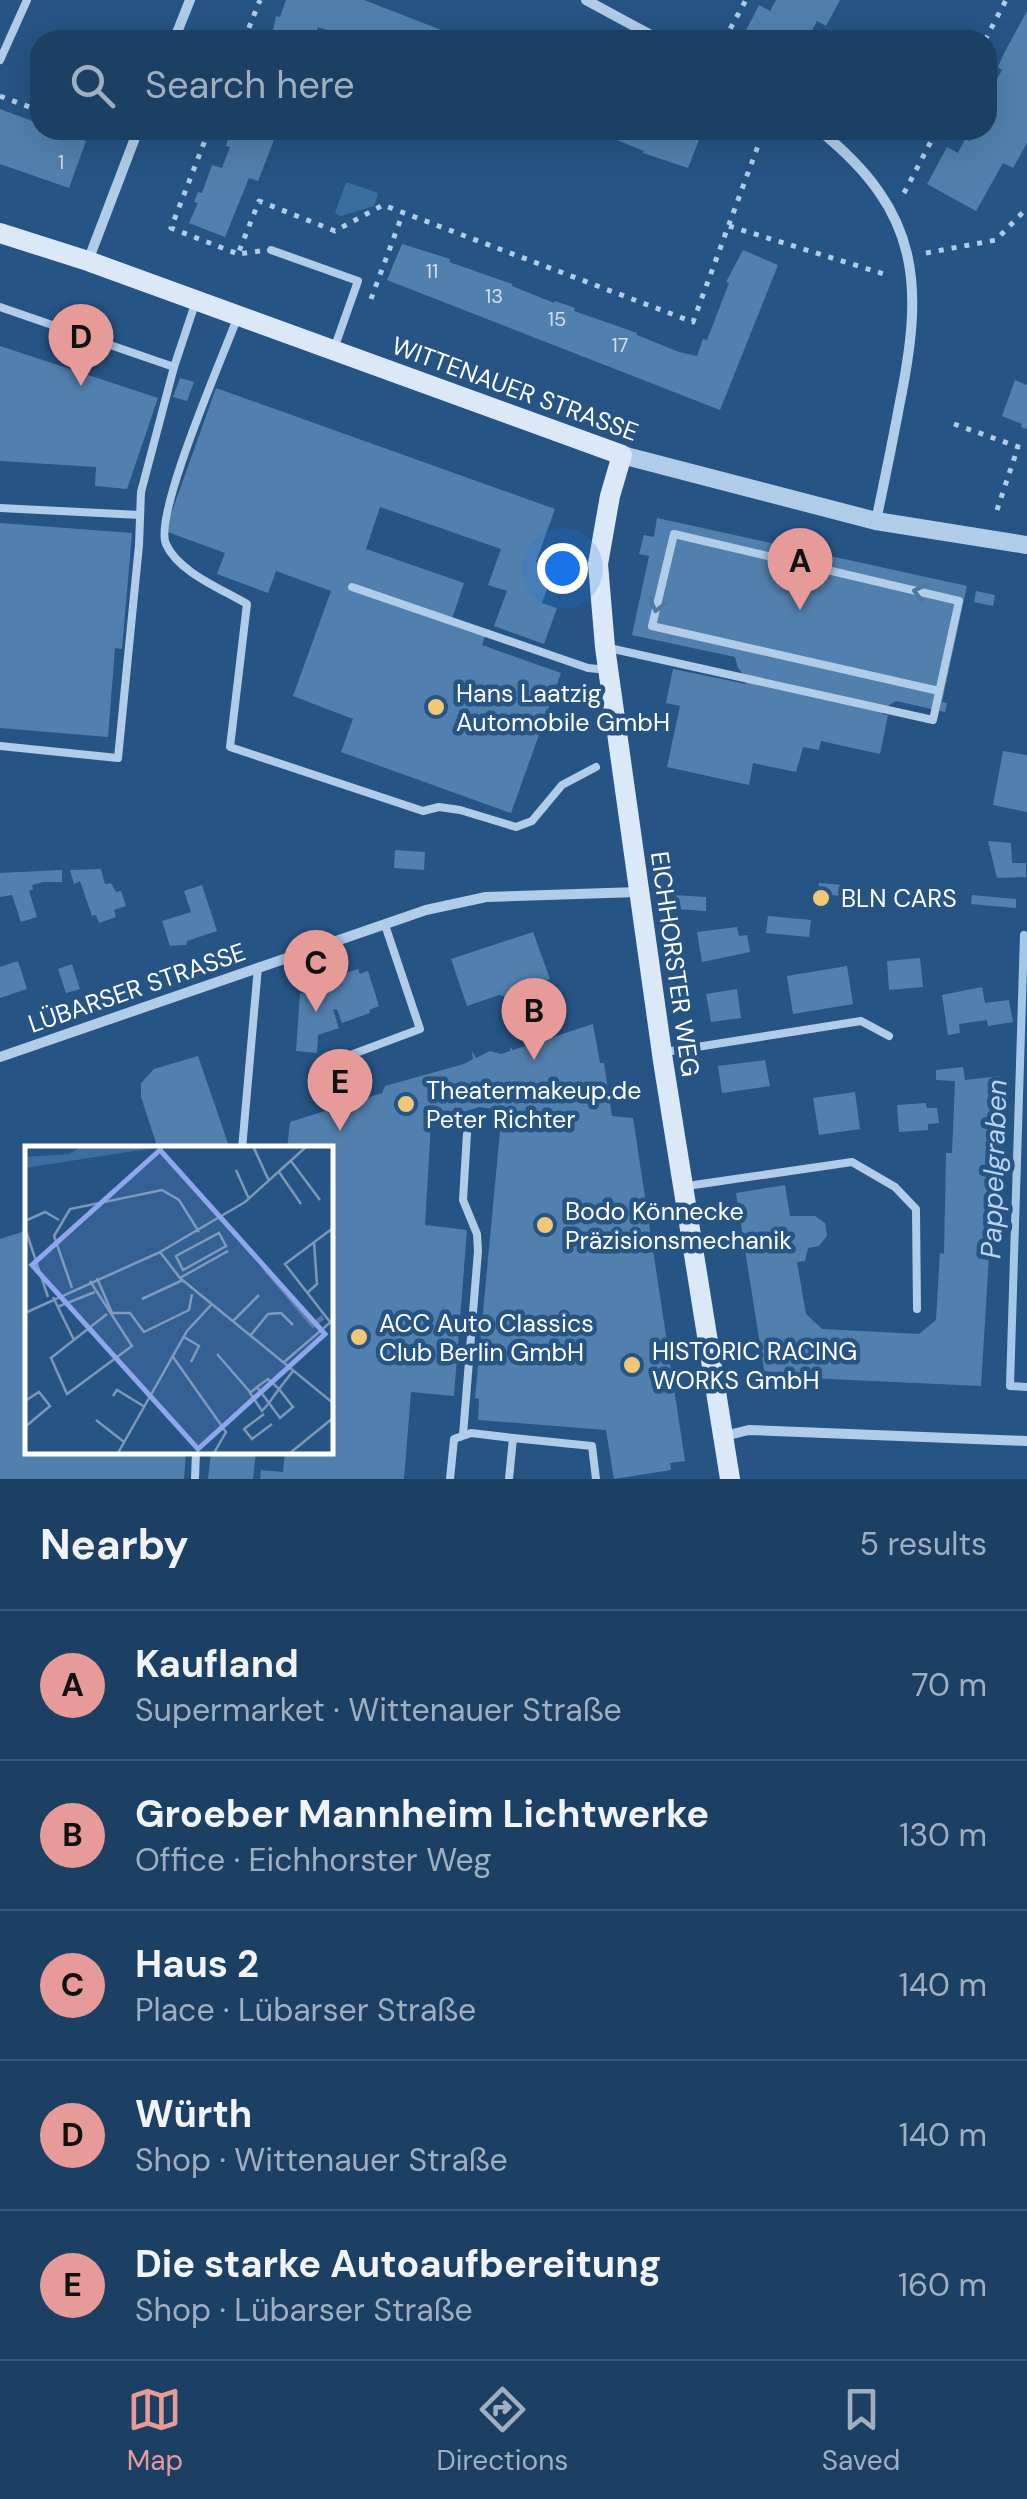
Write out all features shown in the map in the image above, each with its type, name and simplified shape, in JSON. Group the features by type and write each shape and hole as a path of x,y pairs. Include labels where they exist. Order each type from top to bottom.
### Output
{"main road":[{"name":"WITTENAUER STRASSE","path":"0,233 88,261 622,456"},
{"name":"EICHHORSTER WEG","path":"622,456 610,496 598,564 605,647 661,1052 730,1479"}],"street":[{"path":"178,30 190,0"},
{"path":"586,0 642,30"},
{"path":"88,261 134,140"},
{"path":"832,140 875,185 896,219 906,244 915,298 912,343 876,521"},
{"name":"WITTENAUER STRASSE","path":"622,456 876,521 1027,544"},
{"name":"LÜBARSER STRASSE","path":"0,1058 426,910 486,897 638,892"},
{"path":"724,1436 748,1430 1027,1441"}],"lane":[{"path":"0,60 28,0"},
{"path":"271,250 358,282 333,350"},
{"path":"0,746 118,758 141,492 196,301"},
{"path":"0,307 174,368"},
{"path":"238,316 183,460 165,525 166,546 182,564 247,604 230,746 423,811 460,810 516,827 532,821 562,785 596,767"},
{"path":"0,508 140,516"},
{"path":"605,647 932,720 960,601 674,534 652,626 939,690"},
{"path":"352,586 588,668 608,670"},
{"path":"320,1066 420,1029 385,926"},
{"path":"242,1146 258,967"},
{"path":"661,1052 861,1021 890,1036"},
{"path":"462,1435 478,1251 477,1234 462,1200 467,1133"},
{"path":"682,1186 852,1162 895,1187 916,1209 916,1308"},
{"path":"450,1479 454,1439 462,1435 592,1446 596,1479"},
{"path":"509,1479 512,1438"}],"path":[{"path":"248,30 260,0"},
{"path":"730,30 746,0"},
{"path":"990,30 1006,0"},
{"path":"0,96 30,107"},
{"path":"205,140 171,228 238,254 271,250"},
{"path":"904,193 932,140"},
{"path":"238,254 259,202 335,230 383,205 693,322 759,143"},
{"path":"926,253 996,240 1027,208"},
{"path":"366,312 403,213"},
{"path":"729,226 884,274"},
{"path":"954,424 1027,450"},
{"path":"996,510 1018,447"}],"shaded area":[{"path":"346,182 378,193 374,206 341,216 335,213"}],"building":[{"path":"286,0 364,0 441,30 273,30 276,16 280,17"},
{"path":"776,0 840,0 826,26 817,21 812,30 746,30 759,5 770,11"},
{"path":"1027,11 1027,143 1013,168 1003,163 976,211 927,184 947,147 958,153 964,140 997,140 997,79 1004,53"},
{"path":"0,109 30,120 30,140 86,141 69,188 0,164"},
{"path":"228,140 274,140 258,181 249,178 225,237 189,223 198,203 194,202 198,192 202,193 212,165 222,168 230,147 226,146"},
{"path":"617,140 699,140 688,168"},
{"path":"402,244 450,259 449,262 697,356 743,250 778,265 720,410 387,280"},
{"path":"0,346 158,398 127,489 95,486 96,467 0,461"},
{"path":"180,378 194,382 187,401 173,397"},
{"path":"1015,380 1027,385 1027,429 1002,416"},
{"path":"216,388 555,509 536,562 554,569 542,603 557,608 544,644 494,626 507,591 488,585 501,549 380,507 366,549 464,583 450,625 485,636 482,645 561,673 511,813 341,752 353,719 293,696 331,591 276,571 268,593 217,574 225,553 165,531"},
{"path":"657,518 967,586 942,702 947,703 945,712 896,701 883,709 882,714 888,715 880,754 821,741 819,750 803,747 796,772 753,763 749,785 667,767 680,706 666,703 673,669 746,684 747,679 735,657 632,635 649,556 639,554 644,535 654,537"},
{"path":"0,523 132,533 122,649 115,648 108,737 0,728"},
{"path":"976,591 995,595 993,606 974,602"},
{"path":"1003,751 1027,755 1027,812 993,805"},
{"path":"988,841 1011,843 1012,863 1026,863 1026,877 997,878"},
{"path":"395,850 425,852 424,870 394,868"},
{"path":"101,869 105,884 111,883 116,892 121,891 126,906 114,910 116,917 99,923 96,915 92,916 80,881 74,884 70,870"},
{"path":"62,870 62,882 32,885 29,891 37,917 21,922 12,895 0,897 0,873"},
{"path":"819,883 864,887 863,898 818,894"},
{"path":"202,885 217,931 187,941 186,945 170,946 162,921 191,912 184,891"},
{"path":"673,895 706,897 706,911 675,909"},
{"path":"972,895 1016,899 1016,908 971,904"},
{"path":"768,916 811,920 809,937 766,933"},
{"path":"737,927 739,936 747,935 750,952 702,962 697,932"},
{"path":"533,932 550,979 517,990 512,998 499,995 467,1006 451,959"},
{"path":"920,958 923,987 889,990 887,961"},
{"path":"18,961 27,989 0,998 0,967"},
{"path":"72,964 80,989 66,993 58,969"},
{"path":"847,966 853,1004 793,1014 787,976"},
{"path":"358,969 360,974 368,971 379,1006 342,1023 337,1009 333,1010 339,1028 318,1035 317,1053 296,1051 300,994 328,984 327,979"},
{"path":"982,987 985,1003 1009,1000 1013,1022 988,1026 987,1020 959,1024 960,1033 948,1035 942,995"},
{"path":"737,989 741,1018 711,1022 706,994"},
{"path":"593,1024 612,1116 633,1118 685,1461 670,1463 671,1470 614,1479 606,1430 478,1420 479,1399 475,1398 502,1110 479,1107 431,1123 425,1225 467,1230 454,1396 411,1392 404,1479 260,1479 261,1470 283,1472 285,1454 332,1454 332,1146 287,1146 290,1122 382,1093 385,1086 464,1064 473,1059 472,1051 476,1058 490,1051 501,1054 510,1051 510,1047 513,1050"},
{"path":"198,1056 229,1146 157,1146 141,1097 141,1083 154,1069"},
{"path":"765,1060 770,1086 722,1093 718,1066"},
{"path":"963,1067 965,1080 1000,1076 981,1386 765,1376 736,1193 785,1185 790,1216 815,1216 825,1223 827,1236 819,1246 808,1248 805,1261 797,1262 806,1314 822,1329 919,1334 936,1320 940,1253 944,1254 946,1153 952,1153 955,1081 936,1080 936,1070"},
{"path":"855,1092 860,1129 819,1135 813,1098"},
{"path":"926,1103 927,1108 937,1108 939,1123 928,1124 928,1130 899,1132 897,1105"},
{"path":"25,1231 25,1454 186,1454 184,1479 0,1479 0,1239"},
{"path":"211,1454 256,1454 253,1479 208,1479"}],"waterway":[{"name":"Pappelgraben","path":"1024,935 1010,1386 1027,1387"}],"place":[{"name":"Würth","path":"81,386"},
{"name":"Kaufland","path":"800,610"},
{"name":"Hans Laatzig Automobile GmbH","path":"436,707"},
{"name":"BLN CARS","path":"821,898"},
{"name":"Haus 2","path":"316,1012"},
{"name":"Groeber Mannheim Lichtwerke","path":"534,1060"},
{"name":"Theatermakeup.de Peter Richter","path":"406,1104"},
{"name":"Die starke Autoaufbereitung","path":"340,1131"},
{"name":"Bodo Könnecke Präzisionsmechanik","path":"545,1225"},
{"name":"ACC Auto Classics Club Berlin GmbH","path":"359,1337"},
{"name":"HISTORIC RACING WORKS GmbH","path":"632,1365"}]}
